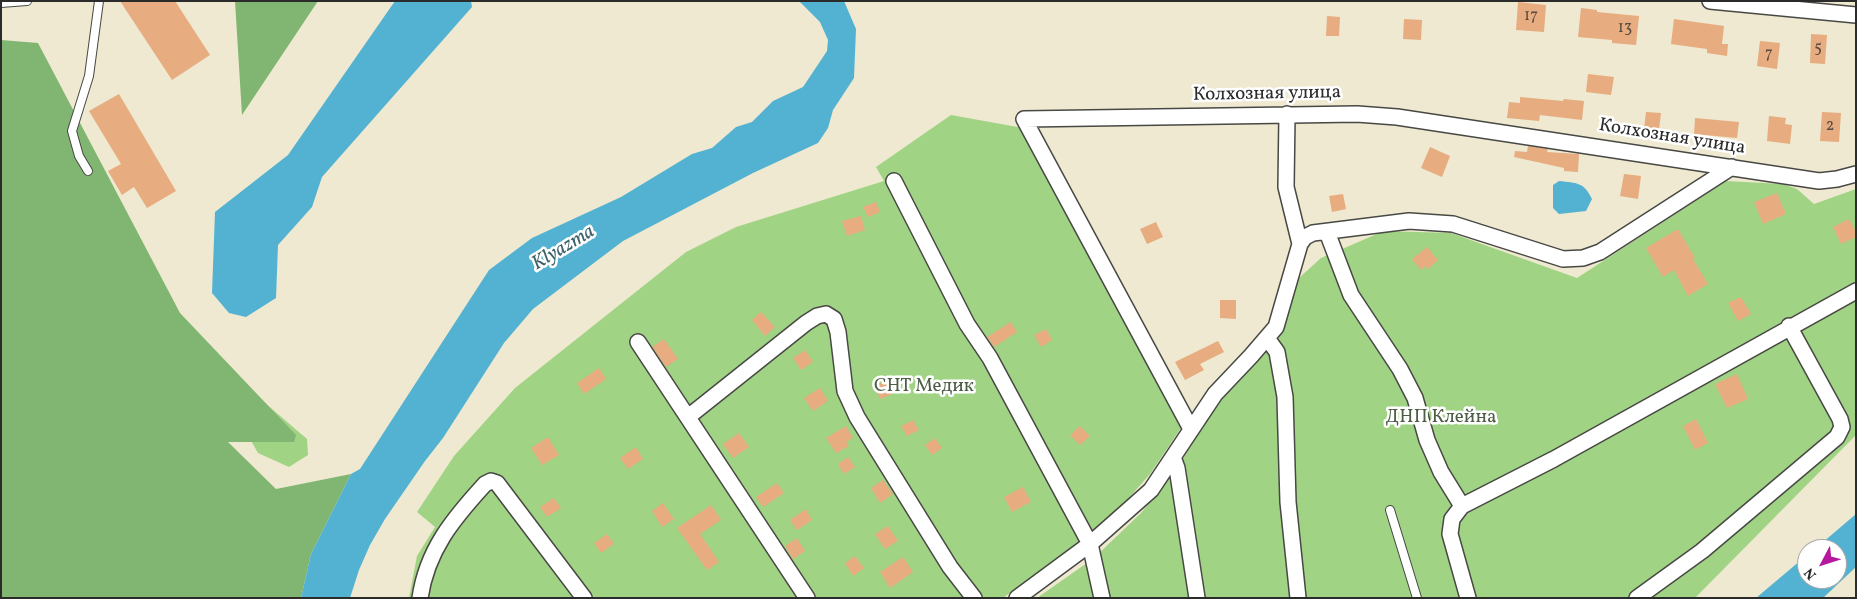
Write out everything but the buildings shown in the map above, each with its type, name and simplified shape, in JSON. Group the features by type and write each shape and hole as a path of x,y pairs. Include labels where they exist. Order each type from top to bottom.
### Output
{"street":[{"path":"1710,1 1856,15"},
{"path":"1287,114 1286,187 1300,244"},
{"name":"Колхозная улица","path":"1191,429 1024,119 1357,114 1397,117 1819,181 1856,174"},
{"path":"1017,598 1090,544 1151,490 1215,394 1276,327 1300,244 1304,237 1313,233 1409,221 1453,224 1563,259 1583,258 1600,252 1732,167"},
{"path":"894,181 967,324 990,358 1090,544 1102,598"},
{"path":"1327,232 1351,295 1400,369 1415,398 1427,440 1441,472 1462,506"},
{"path":"1468,598 1450,534 1452,519 1462,506 1554,459 1789,326 1856,291"},
{"path":"688,416 806,323 817,316 826,314 834,319 838,332 845,391 857,417 950,568 974,598"},
{"path":"1637,598 1702,551 1837,437 1842,427 1840,419 1789,326"},
{"path":"1267,338 1277,352 1285,397 1288,502 1298,598"},
{"path":"638,342 807,598"},
{"path":"1173,456 1177,468 1197,598"},
{"path":"420,598 431,554 455,517 485,484 491,481 497,482 584,598"}],"lane":[{"path":"1,3 27,1"},
{"path":"88,171 79,156 72,131 89,76 99,1"},
{"path":"1390,510 1417,598"}],"green space":[{"path":"235,1 318,1 242,115"},
{"path":"1,40 38,43 180,313 296,435 294,442 228,442 276,489 351,474 311,554 301,598 1,598"},
{"name":"СНТ Медик","path":"951,115 1023,128 1183,425 1150,474 1120,508 1080,542 1003,598 409,598 417,556 435,527 417,512 454,456 515,388 686,252 736,227 884,181 876,167"},
{"name":"ДНП Клейна","path":"1726,181 1783,184 1797,189 1814,204 1856,189 1856,435 1695,598 1037,598 1094,558 1141,513 1177,468 1217,404 1282,332 1299,278 1321,258 1384,231 1451,233 1577,278"},
{"path":"195,343 307,439 308,455 289,467 258,453"}],"water":[{"path":"395,1 471,1 472,7 322,177 312,207 278,245 276,298 246,317 229,313 212,293 215,212 288,155"},
{"name":"Klyazma","path":"799,1 844,1 856,29 854,78 833,110 828,128 818,143 753,173 623,241 533,309 504,343 443,438 385,519 370,545 350,598 301,598 311,554 351,474 360,469 489,270 532,238 621,197 692,154 712,148 736,127 752,122 773,101 803,87 827,51 828,40 820,22"},
{"path":"1559,181 1579,184 1586,189 1592,199 1586,211 1559,214 1553,208 1553,185"},
{"path":"1856,514 1856,567 1847,575 1847,539 1827,539"},
{"path":"1797,563 1797,589 1833,589 1823,598 1756,598"}]}
